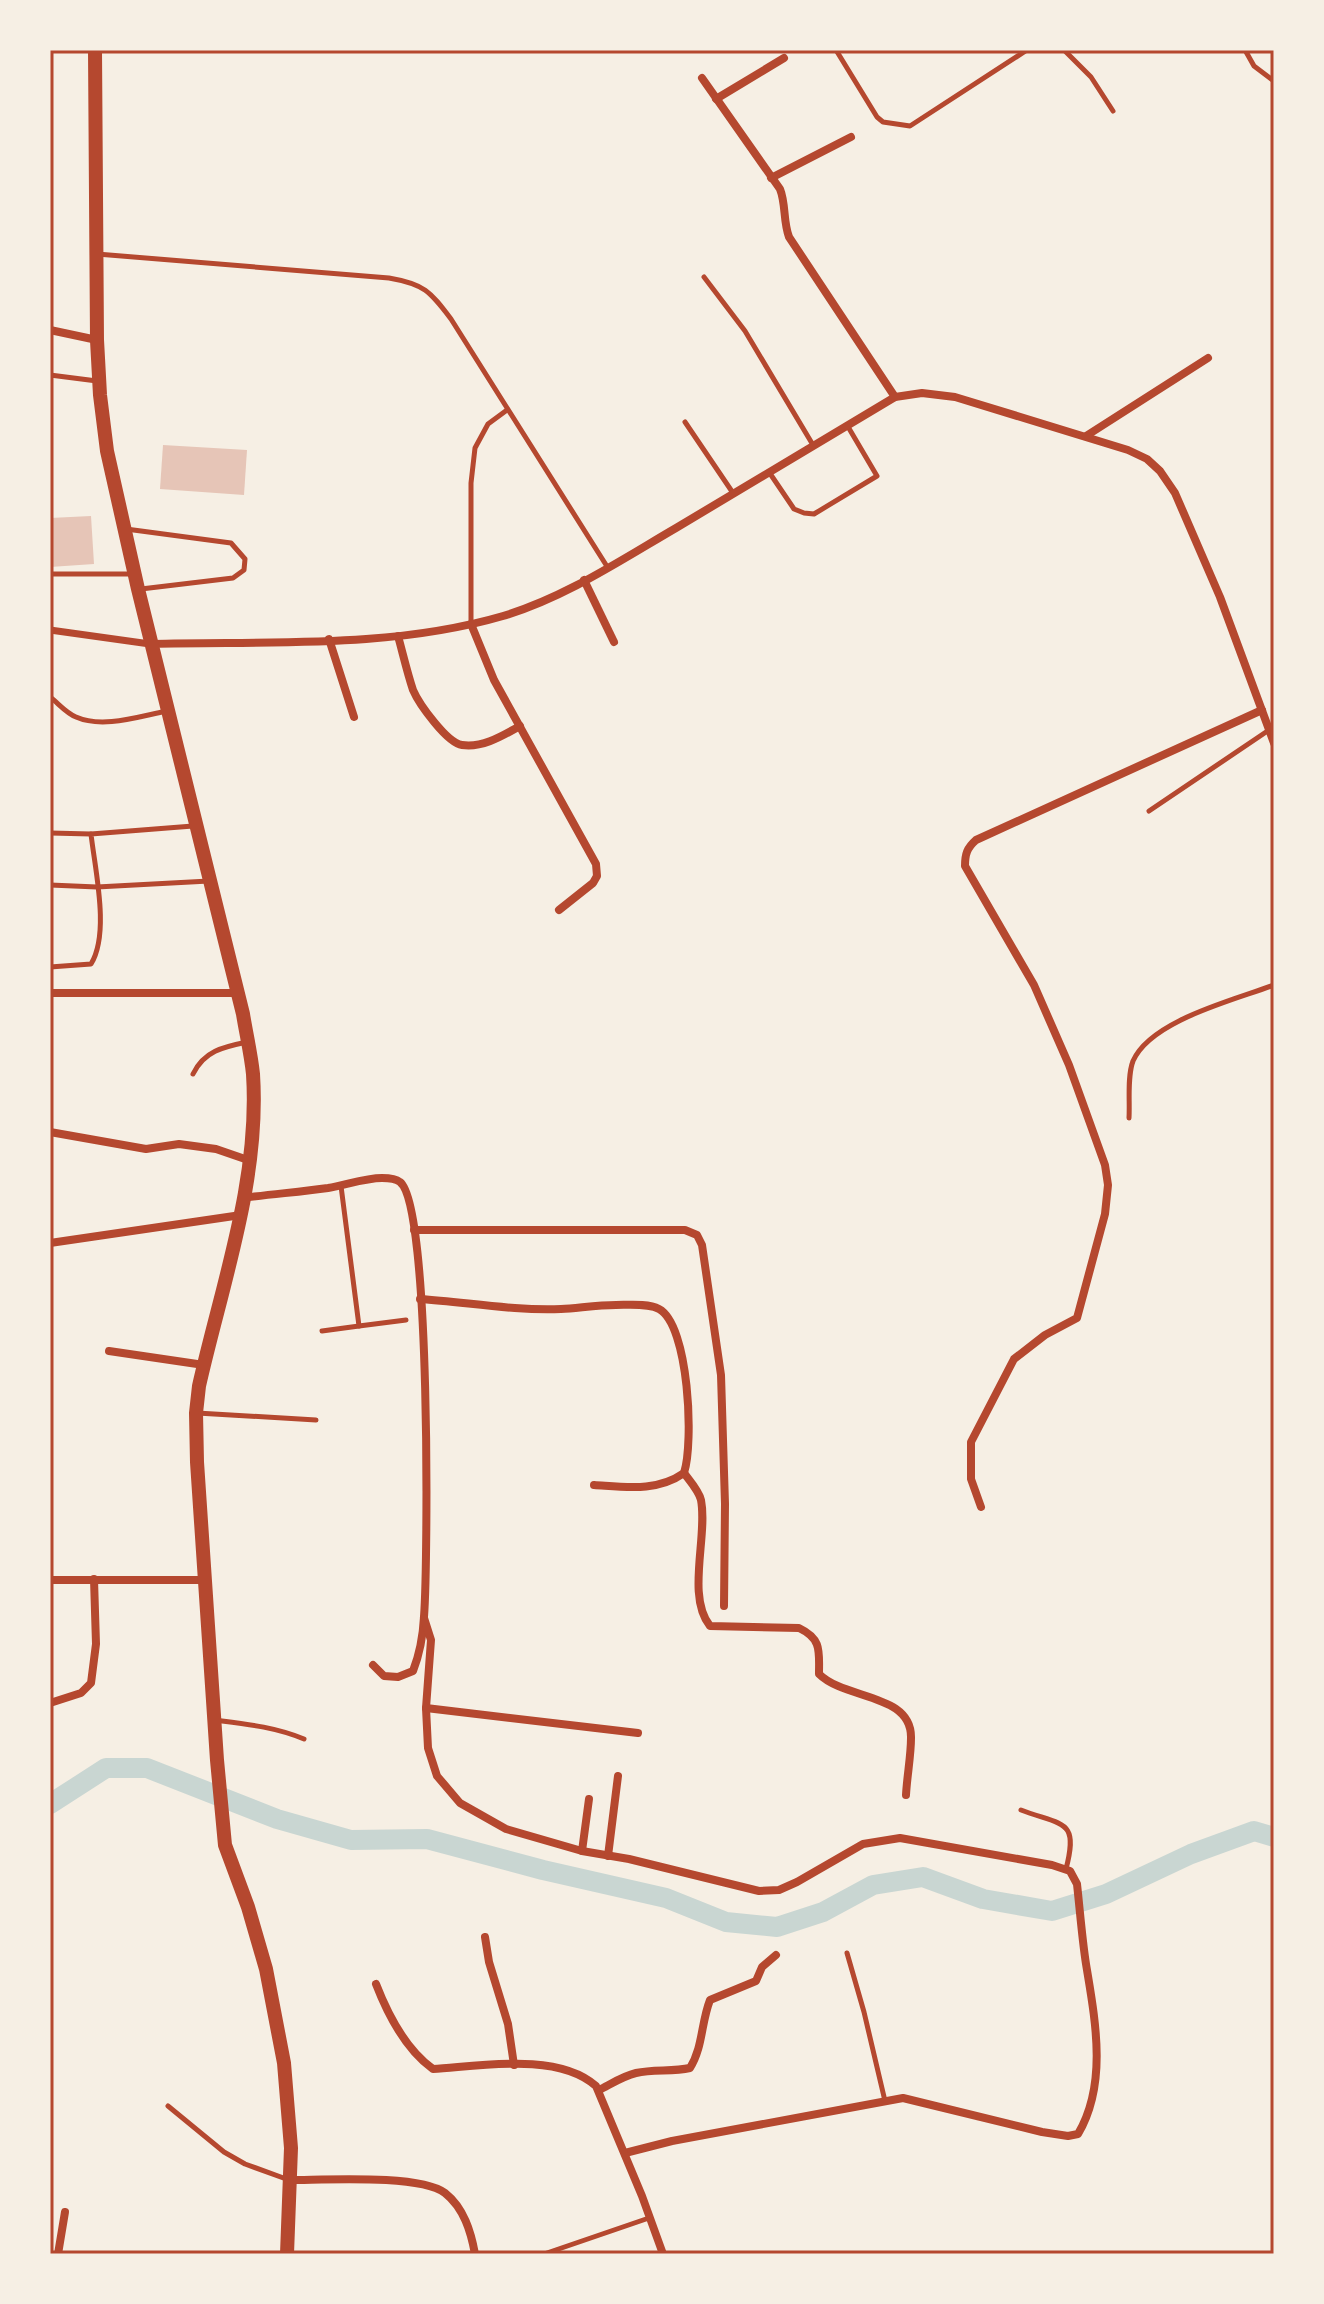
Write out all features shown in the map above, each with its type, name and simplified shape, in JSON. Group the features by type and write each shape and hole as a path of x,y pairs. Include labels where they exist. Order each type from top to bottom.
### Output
{"main road":[{"path":"95,50 97,340 107,451 238,993 253,1084 253,1124 241,1215 204,1365 196,1413 199,1512 221,1817 225,1845 266,1969 284,2063 291,2141 287,2254"}],"street":[{"path":"716,99 784,58"},
{"path":"702,78 783,197 784,225 789,237 895,397"},
{"path":"771,178 851,137"},
{"path":"50,330 97,340"},
{"path":"1086,436 1208,358"},
{"path":"50,630 152,644 398,636 471,624 539,603 608,568 895,397 922,393 955,397 1086,436 1128,450 1147,459 1160,471 1175,493 1220,597 1274,743"},
{"path":"584,580 614,642"},
{"path":"471,624 494,680 596,864 597,876 593,883 559,910"},
{"path":"398,636 414,692 448,738 458,745 473,745 496,739 520,726"},
{"path":"329,639 354,717"},
{"path":"981,1507 971,1479 971,1442 1014,1359 1045,1335 1077,1318 1086,1278 1099,1243 1108,1185 1100,1146 1069,1065 1034,985 965,866 965,855 976,840 1262,710"},
{"path":"50,993 238,993"},
{"path":"50,1132 146,1149 179,1144 203,1147 248,1160"},
{"path":"243,1198 381,1178 397,1179 406,1188 414,1230 420,1299 427,1453 424,1618 420,1653 413,1671 398,1677 384,1676 373,1665"},
{"path":"50,1243 241,1215"},
{"path":"414,1230 685,1230 697,1235 702,1245 721,1375 724,1606"},
{"path":"420,1299 523,1308 633,1305 659,1309 682,1346 689,1442 684,1473 701,1498 699,1582 703,1618 710,1626 799,1628 812,1634 819,1650 819,1674 829,1684 896,1707 906,1717 912,1735 906,1795"},
{"path":"109,1351 204,1365"},
{"path":"594,1485 646,1488 667,1483 684,1473"},
{"path":"50,1703 81,1693 91,1683 96,1644 94,1579"},
{"path":"50,1580 205,1580"},
{"path":"424,1618 431,1640 426,1708 428,1748 437,1776 460,1803 506,1829 582,1851 759,1891 779,1890 797,1882 863,1844 900,1838 1066,1869 1077,1884 1095,2031 1096,2072 1093,2099 1078,2134 1068,2136 1042,2132 903,2098 743,2127 625,2153"},
{"path":"426,1708 638,1733"},
{"path":"608,1856 618,1776"},
{"path":"582,1851 589,1799"},
{"path":"485,1937 489,1962 508,2024 514,2065"},
{"path":"599,2090 632,2074 690,2068 696,2059 702,2036 702,2019 710,2000 756,1981 762,1967 776,1955"},
{"path":"376,1984 395,2025 433,2069 514,2065 560,2068 589,2079 599,2090 663,2254"},
{"path":"290,2180 396,2181 444,2193 463,2215 475,2254"},
{"path":"58,2254 65,2212"}],"lane":[{"path":"836,50 877,117 883,122 910,126 1027,50"},
{"path":"1064,50 1091,77 1113,111"},
{"path":"1245,50 1254,66 1274,81"},
{"path":"96,254 411,282 428,290 608,568"},
{"path":"704,277 745,331 814,445"},
{"path":"50,375 100,382"},
{"path":"471,624 471,483 475,448 488,424 507,410"},
{"path":"685,422 733,493"},
{"path":"769,472 794,509 814,514 834,502 877,476 847,425"},
{"path":"50,574 137,581 233,578 244,570 245,559 231,543 125,529"},
{"path":"50,697 75,717 92,721 112,721 168,711"},
{"path":"1149,811 1269,730"},
{"path":"50,833 91,834 197,825"},
{"path":"50,967 82,967 91,964 97,953 100,936 91,834"},
{"path":"50,885 97,887 210,881"},
{"path":"1129,1118 1133,1061 1159,1032 1274,985"},
{"path":"193,1074 199,1061 219,1048 248,1042"},
{"path":"341,1186 359,1326"},
{"path":"322,1331 406,1320"},
{"path":"196,1413 316,1420"},
{"path":"214,1720 255,1724 304,1739"},
{"path":"1021,1810 1067,1827 1071,1834 1071,1847 1066,1869"},
{"path":"847,1953 885,2102"},
{"path":"168,2106 224,2152 245,2164 290,2180"},
{"path":"544,2254 650,2218"}],"building":[{"path":"163,445 247,450 244,495 160,489"},
{"path":"91,516 94,564 50,567 50,518"}],"waterway":[{"path":"50,1804 106,1768 147,1768 277,1819 351,1840 427,1839 666,1898 726,1922 777,1927 823,1912 873,1885 923,1877 983,1899 1052,1911 1106,1894 1191,1854 1254,1831 1274,1837"}]}
